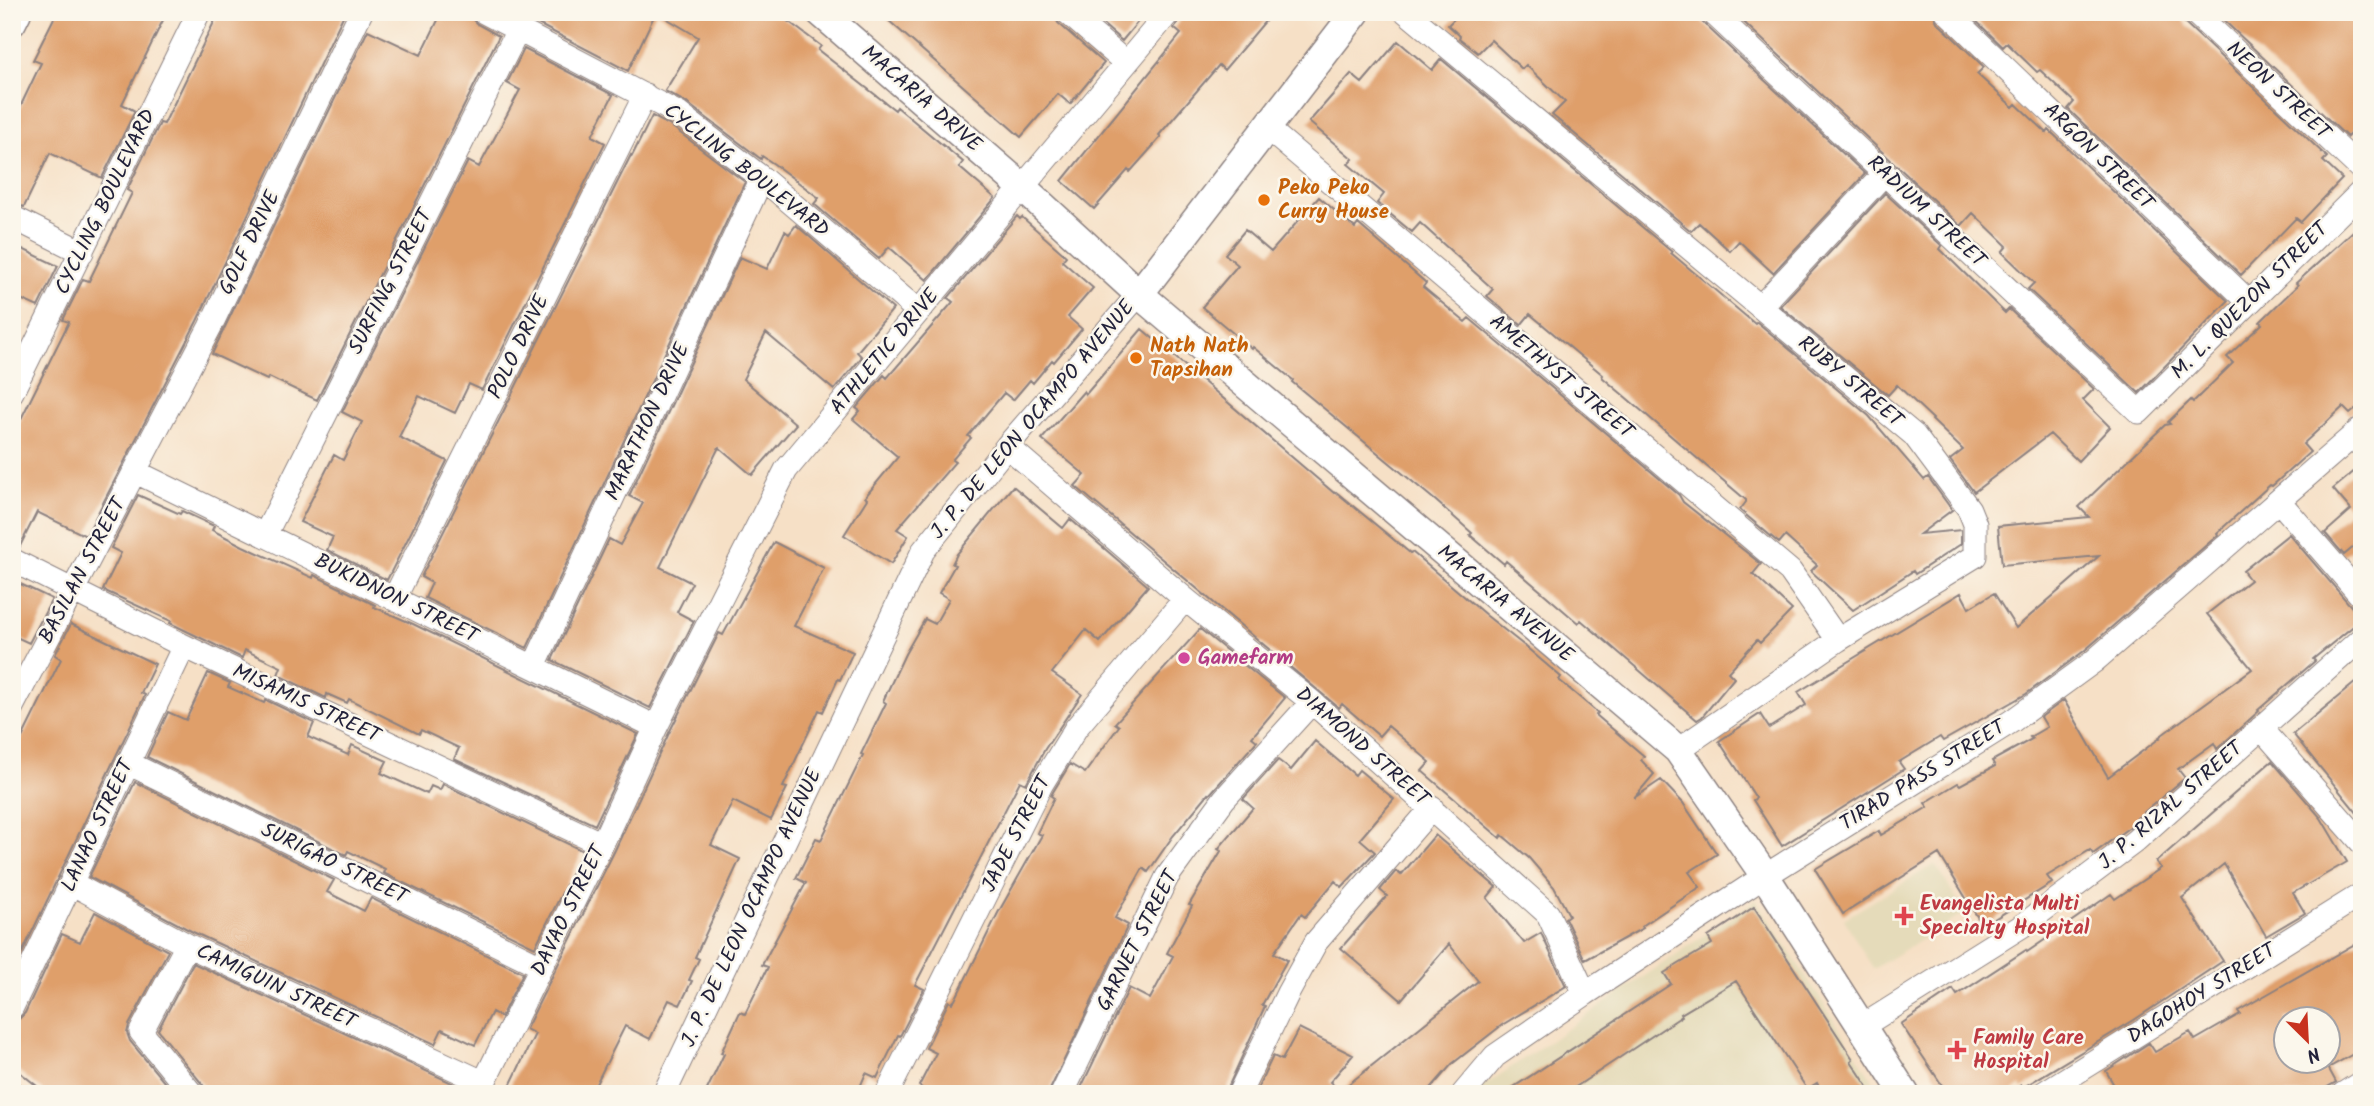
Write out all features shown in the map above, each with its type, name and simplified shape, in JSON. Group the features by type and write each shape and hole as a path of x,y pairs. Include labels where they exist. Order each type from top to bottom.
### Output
{"street":[{"path":"12,22 17,12"},
{"name":"CYCLING BOULEVARD","path":"12,392 199,12"},
{"name":"GOLF DRIVE","path":"136,472 361,12"},
{"name":"CYCLING BOULEVARD","path":"484,12 679,114 762,178 918,312"},
{"name":"MACARIA DRIVE","path":"820,12 1022,187"},
{"path":"1067,12 1126,63"},
{"name":"ATHLETIC DRIVE","path":"656,727 786,471 1169,12"},
{"name":"J. P. DE LEON OCAMPO AVENUE","path":"664,1094 923,551 1007,446 1139,294 1356,12"},
{"name":"RUBY STREET","path":"1406,12 1913,435 1969,509 1975,524 1975,556 1838,640 1678,751"},
{"name":"RADIUM STREET","path":"1712,12 2139,412"},
{"name":"ARGON STREET","path":"1947,12 2249,302"},
{"name":"NEON STREET","path":"2194,12 2362,170"},
{"name":"SURFING STREET","path":"265,535 518,30"},
{"name":"POLO DRIVE","path":"394,599 645,95"},
{"name":"AMETHYST STREET","path":"1268,129 1790,571 1838,640"},
{"path":"1760,307 1884,174"},
{"name":"MARATHON DRIVE","path":"534,666 762,178"},
{"name":"MACARIA AVENUE","path":"1022,187 1139,294 1678,751 1765,876 1905,1094"},
{"name":"M. L. QUEZON STREET","path":"2139,412 2362,191"},
{"path":"12,217 82,252"},
{"name":"TIRAD PASS STREET","path":"1463,1094 1495,1056 1585,994 1765,876 2012,721 2073,677 2362,428"},
{"name":"DIAMOND STREET","path":"1007,446 1185,599 1312,702 1548,914 1585,994"},
{"name":"BUKIDNON STREET","path":"136,472 656,727"},
{"name":"BASILAN STREET","path":"12,707 136,472"},
{"path":"2279,501 2362,597"},
{"name":"MISAMIS STREET","path":"12,560 184,646 602,845"},
{"name":"JADE STREET","path":"887,1094 1041,785 1076,729 1185,599"},
{"name":"J. P. RIZAL STREET","path":"1861,1027 2022,926 2134,842 2362,638"},
{"name":"LANAO STREET","path":"12,1007 184,646"},
{"name":"GARNET STREET","path":"1062,1094 1167,877 1224,799 1312,702"},
{"name":"DAVAO STREET","path":"482,1088 602,845 656,727"},
{"path":"2261,728 2362,843"},
{"name":"SURIGAO STREET","path":"128,763 541,966"},
{"path":"1239,1094 1287,993 1316,942 1432,808"},
{"name":"CAMIGUIN STREET","path":"71,883 187,945 482,1088"},
{"name":"DAGOHOY STREET","path":"2042,1094 2362,894"},
{"path":"187,945 141,1032 192,1094"},
{"path":"2343,1094 2362,1082"}],"shaded area":[{"name":"Evangelista Multi Specialty Hospital","path":"1935,864 1965,913 1873,969 1844,919"},
{"path":"1756,900 1882,1094 1472,1094"}],"building":[{"path":"57,12 167,12 122,104 135,111 102,178 50,153 24,207 12,203 12,124 41,63 33,60"},
{"path":"219,12 345,12 197,321 86,536 37,512 19,548 12,546 12,437 69,322 63,320 83,279 89,281 132,193 127,190 160,123 164,124"},
{"path":"442,12 470,12 477,24 499,36 317,400 212,354 368,30 421,55"},
{"path":"515,12 656,12 628,71"},
{"path":"656,12 772,12 821,46 818,50 895,110 897,107 963,162 959,167 995,198 927,280 889,247 879,259 814,204 819,198 762,156 761,159 687,103 665,91 698,37"},
{"path":"879,12 1053,12 1058,23 1104,63 1070,104 1058,94 1021,137"},
{"path":"1089,12 1146,12 1122,41"},
{"path":"1183,12 1273,12 1224,70 1219,65 1159,135 1161,137 1094,209 1062,181 1181,34 1174,28"},
{"path":"1461,12 1698,12 1702,22 1865,174 1773,273 1739,241 1730,251 1699,223 1691,231 1552,115 1565,102 1526,65 1522,69 1491,40 1478,53 1459,38 1448,25"},
{"path":"1733,12 1933,12 1937,22 1984,67 1977,74 2013,107 2016,104 2047,133 2049,130 2228,301 2139,393 2028,289 2034,283 2002,252 2007,246 1973,213 1961,226"},
{"path":"1967,12 2180,12 2184,22 2327,157 2323,161 2342,179 2301,222 2296,218 2241,275 2068,109 2074,102 2007,43 2003,47"},
{"path":"2215,12 2362,12 2362,122 2347,137"},
{"path":"1398,41 1432,70 1441,59 1755,324 1757,322 1869,416 1924,480 1928,477 1952,510 1920,534 1961,530 1961,544 1853,610 1811,571 1817,565 1785,536 1779,543 1740,510 1746,500 1602,377 1603,375 1530,314 1521,325 1487,296 1493,289 1420,223 1412,232 1377,203 1384,194 1348,164 1353,159 1309,122 1351,74 1362,83"},
{"path":"524,49 613,95 592,136 605,143 482,390 469,384 455,413 419,396 399,437 447,461 387,580 327,550 333,537 300,522 334,455 343,460 362,422 342,412 468,161 479,167 520,90 507,83"},
{"path":"652,116 671,126 745,182 527,648 425,598 432,583 421,577"},
{"path":"1885,193 1942,246 1940,249 2005,313 2009,309 2094,389 2083,400 2110,427 2078,461 2050,434 1974,492 1950,460 1963,450 1933,419 1897,385 1888,395 1780,306"},
{"path":"1319,197 1355,228 1358,224 1426,283 1423,287 1465,322 1469,318 1679,495 1683,502 1761,564 1753,574 1792,610 1760,643 1757,640 1728,672 1734,678 1702,717 1697,720 1581,620 1578,623 1506,561 1504,564 1436,501 1202,307 1238,265 1225,254 1245,230 1271,252"},
{"path":"1017,216 1020,219 1022,217 1066,256 1062,261 1093,288 1068,317 1082,329 1054,362 1052,360 1033,383 1030,380 1013,400 1004,393 968,436 971,438 952,460 955,462 897,529 908,536 891,564 844,535 867,499 865,497 898,457 853,419 860,411 856,408 884,375 887,378 953,302 948,298"},
{"path":"2362,223 2362,404 2350,414 2343,407 2303,444 2310,452 2084,651 2026,694 1943,741 1940,737 1899,762 1904,769 1782,846 1753,800 1756,798 1719,741 1760,714 1769,728 1806,705 1798,692 1961,593 1969,608 1994,593 2016,628 2099,556 2002,565 1998,526 2089,517 2079,507 2233,363 2227,357 2262,324 2260,322 2298,285 2296,283"},
{"path":"796,225 893,309 857,352 862,357 834,390 766,333 743,379 796,424 752,475 719,447 660,567 692,583 677,612 694,621 650,708 552,660 609,539 620,545 643,503 629,496 740,257 767,269 785,231 789,234"},
{"path":"12,244 58,266 38,307 12,295"},
{"path":"1142,329 1334,493 1412,552 1526,647 1561,677 1559,680 1598,713 1596,715 1644,756 1641,760 1654,774 1634,798 1661,780 1683,803 1717,854 1689,872 1700,887 1642,926 1643,928 1585,960 1565,918 1569,915 1554,887 1529,858 1502,835 1500,838 1422,771 1430,762 1388,726 1379,736 1342,704 1339,708 1075,486 1085,475 1042,439 1084,391 1086,394"},
{"path":"2362,465 2362,540 2344,555 2325,533 2351,510 2333,489"},
{"path":"1013,486 1063,528 1070,519 1148,586 1100,642 1086,630 1052,673 1082,694 1045,749 1026,784 1020,781 915,985 924,989 877,1078 866,1073 857,1094 705,1094 740,1012 745,1014 768,967 762,965 806,883 796,878 816,838 821,840 863,755 861,754 886,703 883,701 905,654 925,619 935,624 949,599 939,593 955,565 952,564 957,554"},
{"path":"138,495 214,526 212,530 243,546 313,578 314,575 375,605 374,607 638,734 595,825 454,759 459,748 421,730 419,734 349,699 347,703 327,694 326,698 278,675 281,667 245,650 242,658 103,590 121,553 111,548"},
{"path":"2289,534 2362,619 2313,659 2315,661 2217,749 2214,743 2178,769 2185,778 2131,826 2093,854 2090,850 2047,876 2052,883 1983,926 1939,854 1843,914 1815,869 1879,831 1881,835 1928,807 1925,803 1958,783 1960,785 1995,766 1992,761 2032,739 2030,737 2047,727 2041,717 2064,700 2108,777 2252,669 2207,614 2250,580 2243,571"},
{"path":"774,542 824,568 794,626 853,652 840,680 838,679 823,712 819,710 783,787 787,788 771,820 733,801 711,845 740,859 695,957 699,959 680,1005 669,1000 650,1039 625,1026 591,1094 506,1094 535,1034 526,1029 615,850 669,733 719,633 723,635"},
{"path":"12,580 52,599 29,643 12,635"},
{"path":"71,624 155,664 141,693 145,695 12,974 12,758 61,659 55,655"},
{"path":"1200,629 1285,698 1252,737 1257,741 1173,836 1148,872 1143,868 1115,918 1128,925 1048,1094 919,1094 922,1088 919,1086 936,1053 926,1048 949,1001 952,1003 955,1000 998,913 1042,835 1037,833 1054,798 1051,796 1053,792 1070,764 1085,773 1119,726 1115,723"},
{"path":"208,673 230,683 228,687 264,703 266,700 314,723 308,737 348,755 352,745 387,761 381,773 427,794 431,786 440,790 443,784 583,851 535,947 383,873 385,869 348,851 346,855 147,757 168,712 186,720"},
{"path":"2362,677 2362,819 2293,734"},
{"path":"1315,741 1355,775 1359,770 1394,799 1360,839 1375,852 1342,887 1335,881 1305,917 1301,914 1274,953 1287,960 1262,1005 1265,1006 1225,1094 1078,1094 1129,988 1150,999 1173,956 1167,953 1192,906 1189,905 1221,851 1218,849 1253,808 1243,799 1278,760 1291,770"},
{"path":"2272,761 2321,818 2347,862 2293,893 2305,913 2266,936 2224,864 2182,898 2223,961 2134,1020 2022,1088 2021,1085 2008,1094 1948,1094 1901,1024 1953,989 1957,995 2026,950 2027,952 2111,894 2115,899 2161,868 2156,862"},
{"path":"135,782 334,880 327,892 364,911 371,898 523,973 501,1017 492,1012 475,1045 442,1029 435,1044 193,932 89,877"},
{"path":"1435,835 1496,887 1487,898 1524,943 1541,933 1566,986 1502,1025 1452,1064 1426,1094 1255,1094 1273,1056 1282,1060 1299,1028 1353,1055 1330,1082 1340,1091 1478,981 1449,944 1401,1000 1341,948 1387,896 1380,890 1396,871 1401,875"},
{"path":"1754,907 1853,1059 1851,1061 1868,1087 1857,1094 1823,1094 1817,1083 1807,1089 1736,981 1681,1014 1682,1016 1565,1094 1503,1094 1671,984 1664,973 1712,944 1708,937"},
{"path":"95,912 168,951 127,1033 130,1041 174,1094 47,1094 12,1066 12,1021 25,1013 62,934 80,942"},
{"path":"2362,940 2362,1049 2342,1060 2342,1004 2272,1004 2272,1074 2331,1074 2336,1082 2315,1094 2119,1094 2106,1071 2149,1043 2155,1052 2190,1032 2195,1040 2240,1014 2238,1011"},
{"path":"193,963 465,1089 464,1094 206,1094 203,1085 158,1030"}],"place":[{"name":"Peko Peko Curry House","path":"1264,200"},
{"name":"Nath Nath Tapsihan","path":"1136,358"},
{"name":"Gamefarm","path":"1184,658"},
{"name":"Evangelista Multi Specialty Hospital","path":"1904,916"},
{"name":"Family Care Hospital","path":"1957,1050"}]}
